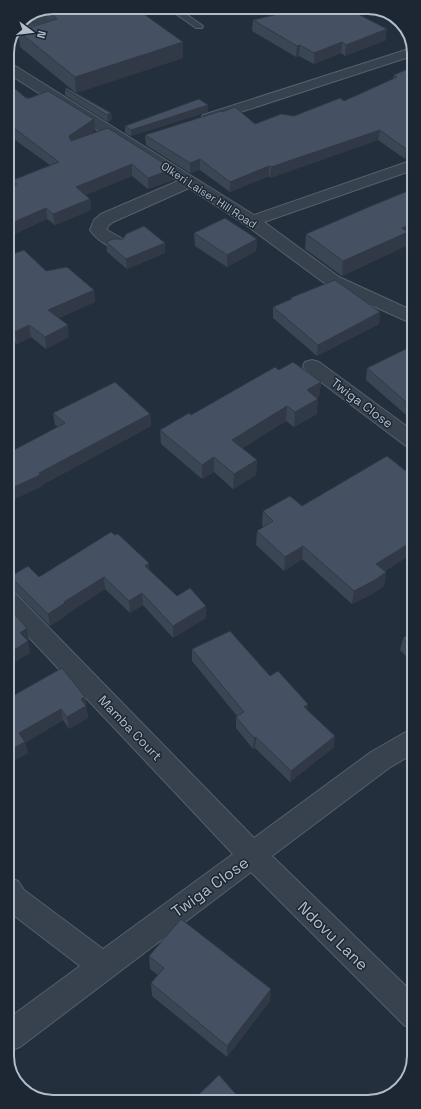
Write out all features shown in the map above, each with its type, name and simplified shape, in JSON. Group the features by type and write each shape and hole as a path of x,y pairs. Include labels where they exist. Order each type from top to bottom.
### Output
{"street":[{"path":"30,22 65,14"},
{"path":"196,122 407,54"},
{"name":"Olkeri Laiser Hill Road","path":"14,71 137,142 190,182 252,221 333,281 407,315"},
{"path":"252,221 407,167"},
{"path":"117,243 101,234 98,230 100,224 107,218 190,182"},
{"name":"Twiga Close","path":"312,366 407,437"},
{"name":"Mamba Court","path":"14,606 253,856"},
{"name":"Twiga Close","path":"14,1032 253,856 380,760 407,745"},
{"name":"Ndovu Lane","path":"253,856 407,1008"},
{"path":"14,899 103,966"}],"lane":[{"path":"181,14 199,26"}],"building":[{"path":"52,14 144,14 183,42 75,77 20,33 22,30 57,19"},
{"path":"278,14 358,14 387,29 346,45 342,42 314,53 300,45 297,46 253,20"},
{"path":"407,69 406,149 380,130 271,167 269,166 230,182 200,159 190,163 145,135 235,107 255,124 281,114 294,116 340,98 344,101 397,77 394,75"},
{"path":"14,88 26,98 30,98 48,91 94,119 69,136 71,141 108,128 173,169 148,178 132,164 76,187 90,199 53,214 46,208 14,222 14,185 17,184 14,180 59,162 14,128"},
{"path":"67,88 111,113 107,115 65,89"},
{"path":"199,99 208,105 131,130 125,126"},
{"path":"407,191 407,226 402,228 407,232 343,261 306,234"},
{"path":"225,218 257,239 227,255 194,233"},
{"path":"144,226 165,243 126,259 106,242 113,239 123,239 126,234"},
{"path":"24,250 46,271 67,267 94,290 48,310 68,325 45,337 29,325 14,331 14,254"},
{"path":"335,280 380,312 318,345 273,307 292,299 290,298"},
{"path":"407,348 407,403 367,368"},
{"path":"293,362 321,382 307,390 318,399 295,412 287,406 232,440 257,460 234,474 214,457 202,465 160,430 189,413 191,415 275,367 279,370"},
{"path":"115,382 150,414 39,473 40,475 14,487 14,450 65,423 53,413"},
{"path":"387,456 407,472 407,545 376,564 386,572 375,580 354,591 303,546 285,557 257,531 273,521 263,511 290,496 302,506"},
{"path":"111,532 115,535 118,534 149,563 145,566 177,596 190,588 206,606 173,626 142,593 129,601 104,577 48,614 14,581 14,574 28,566 39,577"},
{"path":"14,614 27,628 20,633 28,641 14,650"},
{"path":"230,631 270,676 278,671 308,704 304,707 335,736 291,771 256,737 254,738 236,717 244,712 192,649"},
{"path":"407,636 407,642 403,638"},
{"path":"62,668 85,697 81,699 86,706 67,717 61,709 19,733 25,742 14,748 14,695"},
{"path":"181,919 271,989 227,1046 151,983 164,968 149,956"},
{"path":"219,1075 237,1095 198,1095"}]}
